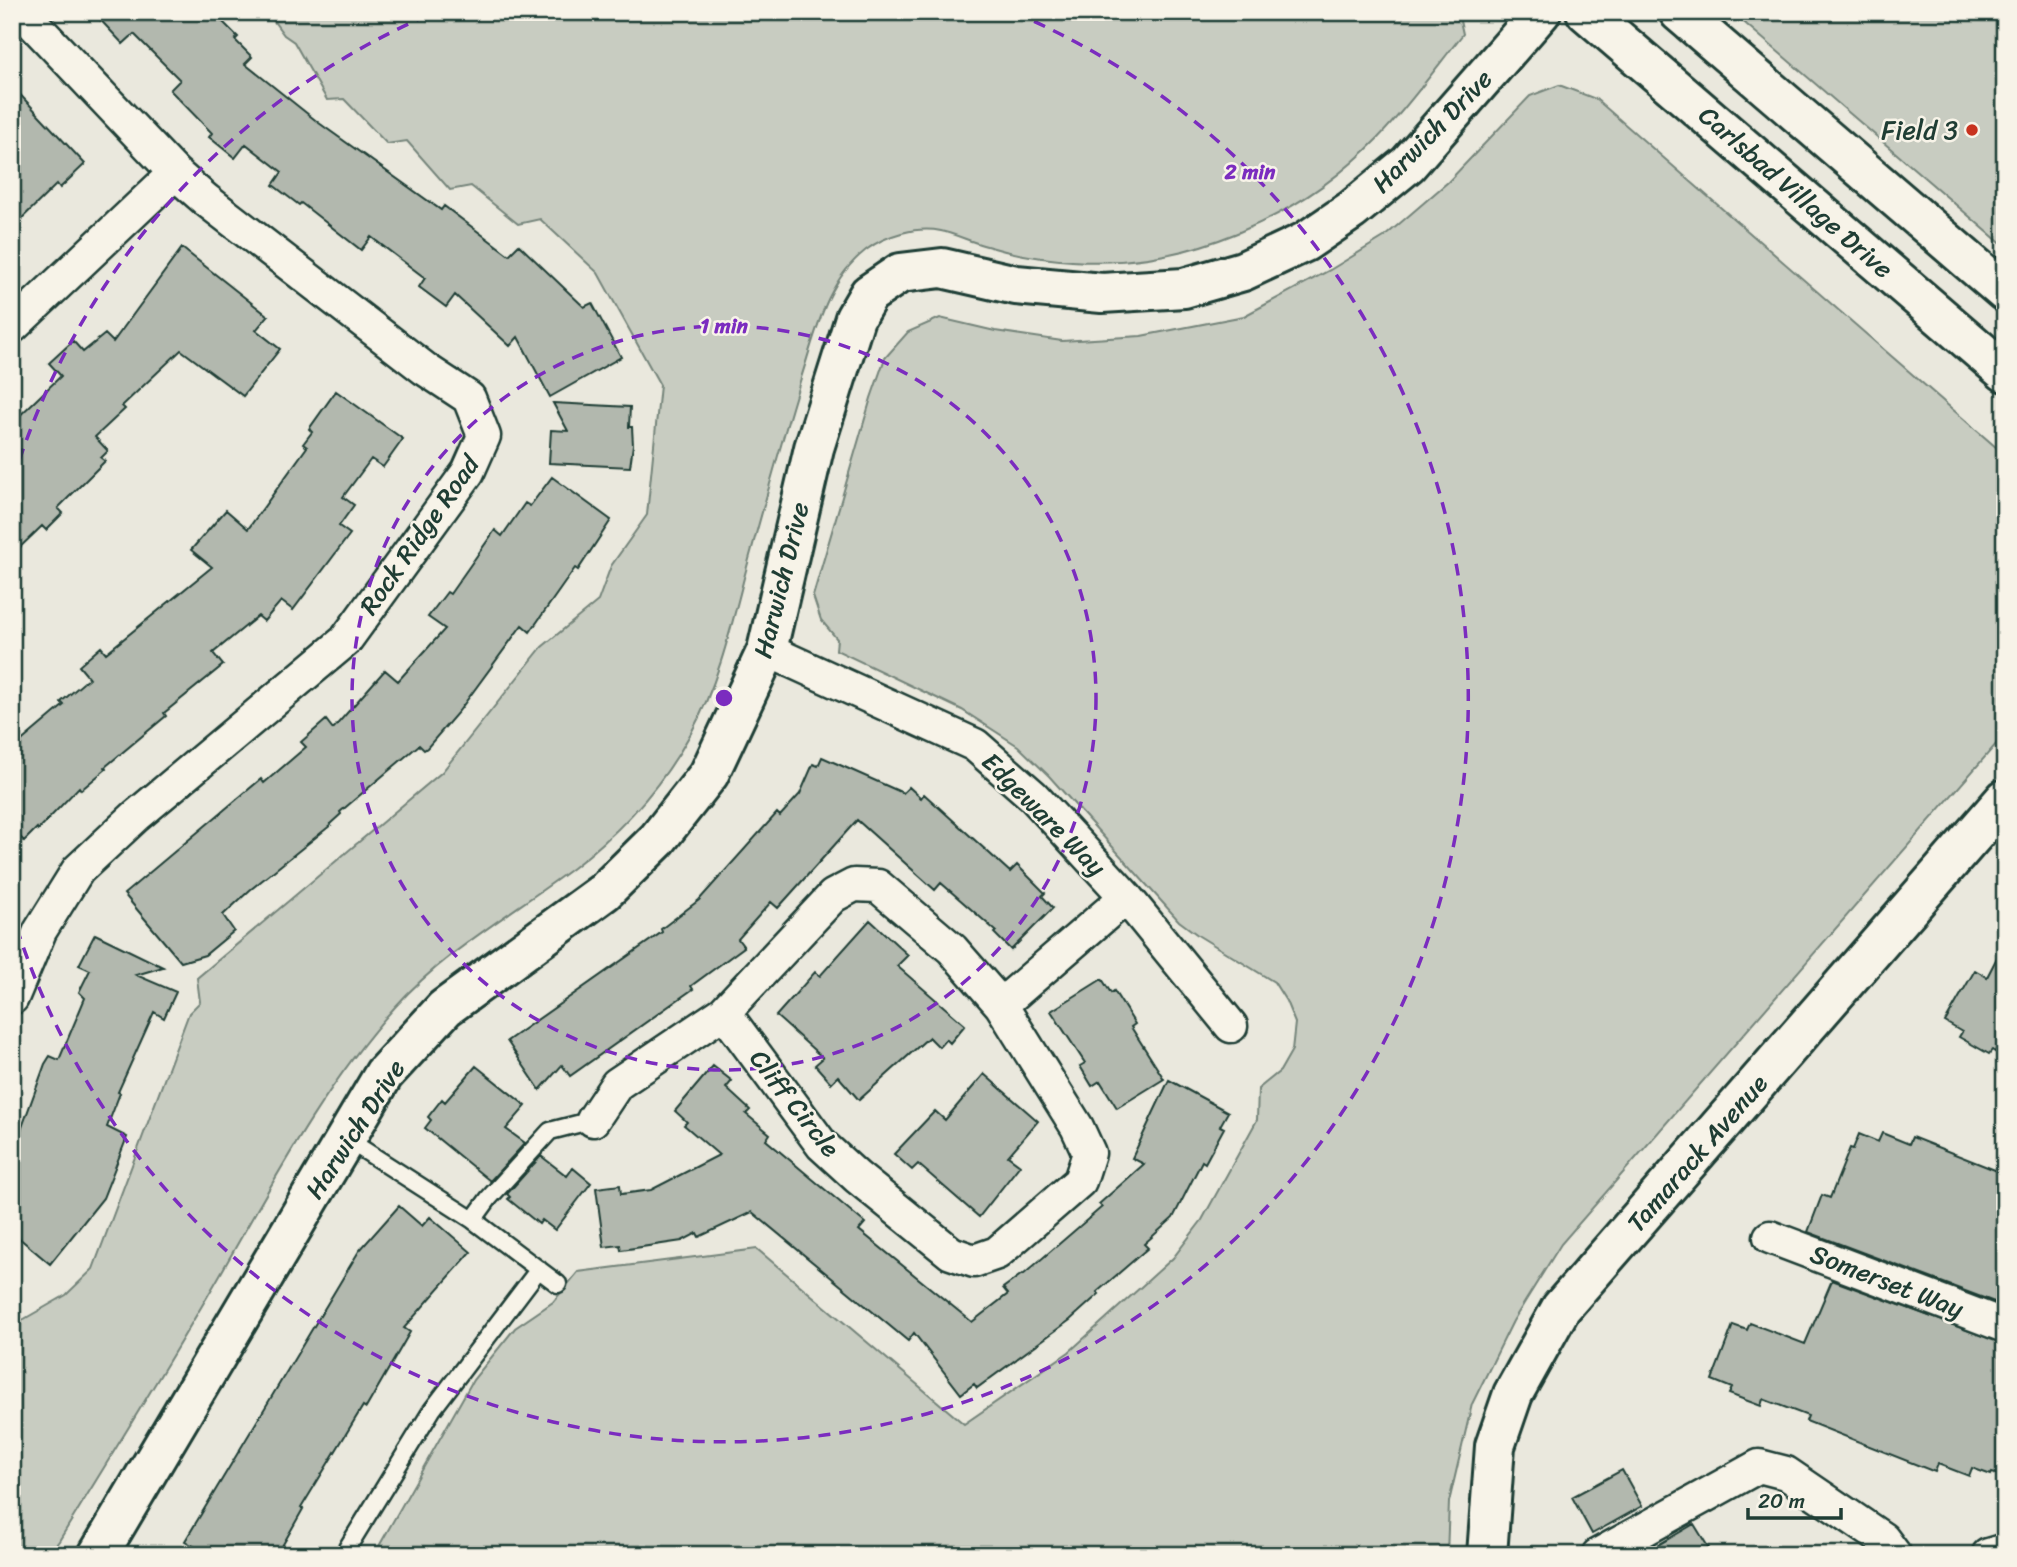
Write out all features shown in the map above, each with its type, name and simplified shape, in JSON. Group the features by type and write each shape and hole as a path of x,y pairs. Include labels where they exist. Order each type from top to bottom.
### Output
{"street":[{"name":"Rock Ridge Road","path":"12,998 40,931 78,870 136,816 345,641 468,472 484,436 469,398 425,369 217,209 175,173 22,12"},
{"name":"Harwich Drive","path":"98,1555 384,1074 445,1008 604,892 657,841 709,774 767,650 814,448 855,318 869,294 900,273 942,268 1016,285 1102,293 1184,288 1243,271 1305,242 1352,210 1408,164 1541,12"},
{"name":"Carlsbad Village Drive","path":"1586,12 2005,372"},
{"path":"1679,12 2005,292"},
{"path":"12,327 175,173"},
{"name":"Edgeware Way","path":"767,650 975,745 1033,796 1126,897 1231,1026"},
{"name":"Tamarack Avenue","path":"1487,1555 1495,1446 1513,1394 1561,1308 2005,799"},
{"name":"Cliff Circle","path":"854,885 878,886 952,949 1001,1005 1077,1127 1089,1153 1080,1181 997,1253 974,1261 951,1253 857,1177 822,1144 724,1012 833,896 854,885"},
{"path":"1001,1005 1126,897"},
{"path":"593,1120 617,1084 724,1012"},
{"name":"Somerset Way","path":"1770,1237 2005,1326"},
{"path":"1598,1555 1759,1466 1786,1473 1883,1539 1895,1555"},
{"path":"1988,1555 2005,1550"}],"lane":[{"path":"473,1220 489,1198 550,1131 593,1120"},
{"path":"345,1138 473,1220 558,1284"},
{"path":"342,1555 432,1410 539,1269"}],"shaded area":[{"path":"267,12 1458,12 1463,34 1388,127 1346,168 1276,215 1237,233 1156,257 1072,261 1016,253 946,232 922,230 883,240 852,263 832,292 818,325 779,451 723,655 709,695 680,753 639,807 607,839 573,868 435,968 395,1007 369,1038 299,1139 178,1346 59,1541 48,1555 12,1555 12,1326 66,1295 93,1269 189,1013 200,1002 197,978 442,772 542,647 598,601 611,566 647,515 660,385 598,273 540,219 518,224 471,186 450,190 407,141 387,144 344,99 327,100 294,42 284,35"},
{"path":"1732,12 2005,12 2005,247"},
{"path":"1559,85 1596,99 2005,455 2005,734 1561,1244 1513,1321 1472,1404 1449,1502 1447,1555 374,1555 473,1380 515,1328 553,1302 578,1272 757,1249 964,1424 1069,1352 1173,1258 1202,1220 1257,1120 1258,1089 1280,1071 1292,1050 1295,1023 1274,982 1179,921 1049,776 1018,746 962,710 836,650 837,639 821,620 813,596 871,398 885,358 908,332 940,318 995,331 1062,341 1141,336 1244,316 1330,270 1384,237 1448,182 1530,96"}],"building":[{"path":"93,12 213,12 238,37 235,40 252,57 245,64 319,123 441,210 444,206 509,255 519,245 584,307 592,303 621,357 550,397 518,337 510,346 455,295 446,307 419,287 425,278 371,237 361,250 301,203 299,205 273,185 282,172 246,144 235,158 209,137 212,133 170,90 180,80 134,34 123,44"},
{"path":"12,86 85,164 60,188 57,184 12,228"},
{"path":"182,248 268,316 256,330 280,349 243,396 181,350 122,406 125,409 95,437 108,451 101,458 105,461 58,508 63,513 46,530 42,526 12,555 12,423 61,376 49,363 73,341 83,352 105,334 113,342"},
{"path":"336,391 403,439 383,467 371,459 343,497 354,505 339,526 350,534 293,610 281,601 264,621 258,616 213,653 223,665 164,713 166,716 105,767 106,769 81,790 79,787 24,841 12,829 12,749 64,705 61,702 89,678 79,666 101,647 106,653 212,567 191,550 226,510 248,529 307,447 303,444 312,432 309,429"},
{"path":"553,403 630,407 629,427 632,427 633,445 630,467 549,463 551,430 568,431"},
{"path":"552,477 611,520 578,570 575,568 530,632 522,625 459,711 427,748 424,750 419,745 340,812 331,825 223,915 234,931 205,955 181,962 124,894 261,779 264,783 306,747 301,742 326,720 333,729 385,670 398,681 445,629 428,617 447,592 450,594 495,530 502,536 525,503 530,506"},
{"path":"822,757 903,793 909,787 921,798 924,794 1010,872 1017,865 1045,893 1042,896 1053,908 1011,950 994,933 996,931 941,883 935,890 857,820 778,908 771,902 738,939 744,947 691,986 693,989 570,1076 562,1065 540,1090 507,1041 662,932 661,929 699,900 777,813 780,816 800,794 813,764 818,766"},
{"path":"870,920 908,955 897,966 965,1025 950,1043 946,1039 939,1047 929,1037 859,1100 838,1076 831,1083 815,1065 823,1058 776,1016 815,972 820,976"},
{"path":"95,934 163,967 136,975 176,992 164,1018 154,1012 118,1092 120,1093 107,1127 127,1137 103,1198 50,1264 12,1232 12,1155 45,1064 50,1056 59,1060 85,998 79,992 90,970 79,965"},
{"path":"2005,942 2005,1036 1995,1052 1992,1050 1989,1054 1959,1037 1962,1032 1945,1022 1975,970 1987,977"},
{"path":"1102,979 1111,993 1114,991 1135,1024 1131,1027 1164,1079 1117,1108 1100,1081 1092,1086 1080,1066 1085,1063 1051,1011"},
{"path":"476,1066 526,1106 506,1129 525,1143 490,1181 425,1128 431,1120 428,1117 442,1099 445,1102"},
{"path":"713,1066 732,1081 726,1088 750,1110 746,1114 770,1134 766,1140 865,1223 859,1230 972,1322 1008,1294 1003,1288 1023,1275 1102,1207 1099,1204 1144,1164 1132,1158 1169,1080 1228,1112 1220,1126 1224,1128 1205,1163 1202,1161 1173,1218 1144,1244 1148,1248 1097,1292 1099,1294 1070,1320 977,1388 974,1384 961,1394 914,1333 908,1341 752,1212 699,1237 697,1233 682,1241 621,1250 620,1245 604,1247 596,1188 620,1185 621,1194 651,1190 719,1155 684,1125 687,1122 675,1111"},
{"path":"984,1074 1038,1121 1008,1156 1020,1165 979,1217 918,1164 912,1170 894,1154 935,1111 945,1120"},
{"path":"1882,1133 1909,1144 1912,1137 2005,1174 2005,1306 1808,1232 1822,1195 1830,1198 1850,1148 1853,1149 1859,1134 1878,1142"},
{"path":"541,1156 567,1176 573,1168 591,1183 555,1230 542,1220 539,1224 508,1199 510,1197 507,1194"},
{"path":"399,1206 422,1226 430,1217 471,1252 404,1328 410,1332 366,1408 363,1406 301,1508 303,1509 277,1555 209,1555 185,1541 359,1251"},
{"path":"1832,1280 2005,1344 2005,1459 1999,1475 1972,1468 1969,1476 1938,1464 1935,1472 1806,1421 1808,1416 1763,1399 1761,1406 1729,1394 1732,1388 1712,1380 1733,1325 1747,1330 1750,1323 1805,1344"},
{"path":"1622,1470 1642,1506 1592,1534 1572,1497"},
{"path":"1694,1524 1713,1555 1641,1555"}],"place":[{"name":"Field 3","path":"1972,130"}]}
